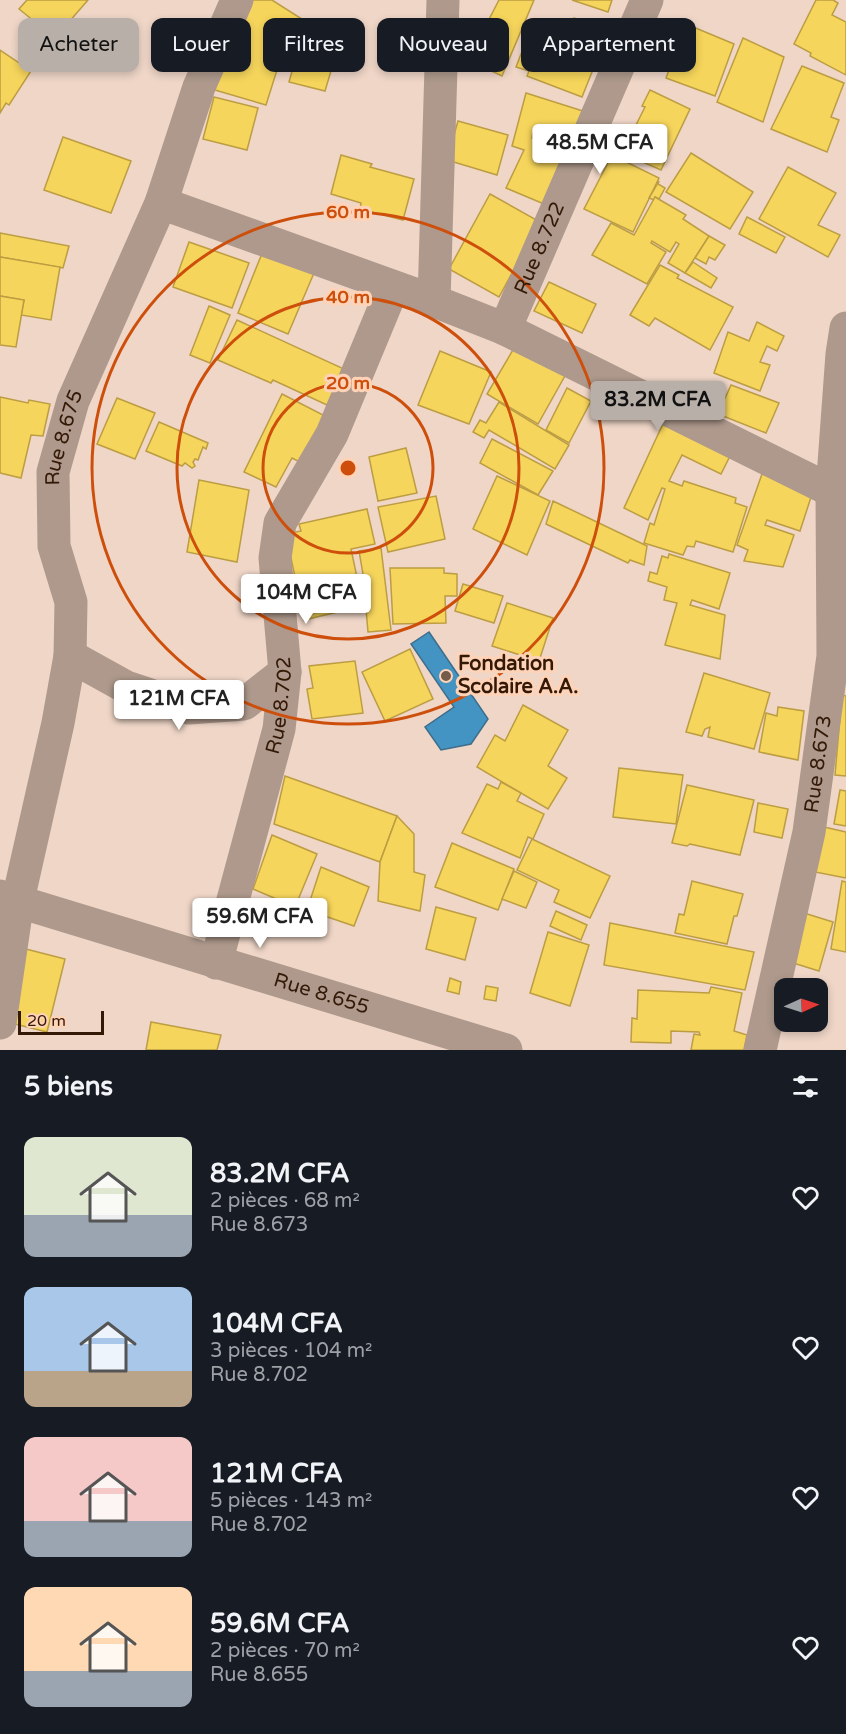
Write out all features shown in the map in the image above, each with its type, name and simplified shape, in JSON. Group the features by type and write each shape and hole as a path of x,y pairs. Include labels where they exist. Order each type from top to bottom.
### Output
{"street":[{"name":"Rue 8.675","path":"0,1023 9,898 58,723 70,656 71,602 54,546 53,472 73,401 161,203 199,87 237,0"},
{"path":"434,301 443,0"},
{"name":"Rue 8.722","path":"505,329 647,0"},
{"path":"161,203 434,301 505,329 832,491"},
{"name":"Rue 8.702","path":"216,963 279,729 285,672 275,558 280,523 332,434 393,287"},
{"name":"Rue 8.673","path":"760,1050 809,832 834,656 832,491 846,328"},
{"path":"70,656 126,687 189,708 244,704 285,672"},
{"name":"Rue 8.655","path":"9,898 506,1050"}],"building: Logements":[{"path":"27,0 88,0 72,18 30,18 19,9"},
{"path":"250,0 272,0 300,18 263,18 263,72 277,72 266,105 208,88 216,72 251,72 251,18 241,18"},
{"path":"499,0 534,0 526,18 521,18 521,31 509,59 509,18 490,18"},
{"path":"572,0 612,0 608,12"},
{"path":"816,0 833,0 838,3 832,15 846,22 846,75 810,56 811,53 794,44"},
{"path":"696,28 734,44 715,96 666,78 668,72 696,72"},
{"path":"743,38 784,57 763,122 717,102"},
{"path":"0,50 18,62 18,72 30,72 9,105 6,103 0,113"},
{"path":"521,54 521,69 516,67"},
{"path":"802,66 844,83 831,117 839,120 827,152 771,129"},
{"path":"292,72 331,72 325,91 289,82"},
{"path":"529,72 592,72 582,97 527,76"},
{"path":"650,90 690,109 661,170 622,153 645,107 642,106"},
{"path":"526,93 586,112 575,147 533,133 532,138 567,153 544,204 506,188 524,150 512,146"},
{"path":"214,97 258,108 247,150 203,139"},
{"path":"458,121 508,135 497,175 447,160"},
{"path":"63,137 131,161 111,213 44,190"},
{"path":"691,153 753,192 730,229 666,192"},
{"path":"341,155 372,164 370,167 414,179 403,220 360,209 361,203 331,194"},
{"path":"612,155 659,178 633,232 584,209"},
{"path":"788,167 836,193 818,225 840,235 828,257 759,219"},
{"path":"659,181 658,184 665,188 659,199 649,198"},
{"path":"490,194 540,222 499,297 449,269"},
{"path":"655,197 686,215 683,219 709,236 685,273 668,263 679,244 676,242 670,252 652,241 651,243 666,252 647,284 592,255 611,223 634,235"},
{"path":"747,217 785,237 776,253 739,234"},
{"path":"0,233 69,246 63,268 0,257"},
{"path":"709,236 725,245 715,260 709,257 706,264 695,258"},
{"path":"189,242 249,263 232,308 173,287"},
{"path":"263,251 314,273 288,334 238,313"},
{"path":"0,257 60,267 51,320 21,315 24,300 0,296"},
{"path":"693,262 717,278 711,288 685,273"},
{"path":"660,265 679,275 677,278 733,307 710,350 655,318 649,326 630,315"},
{"path":"549,282 596,304 582,333 534,311"},
{"path":"0,296 24,300 16,347 0,345"},
{"path":"209,306 230,315 210,363 190,355"},
{"path":"237,320 344,369 327,405 273,380 271,383 218,360"},
{"path":"757,322 784,336 777,351 767,346 760,362 770,365 760,391 714,373 728,332 749,341"},
{"path":"517,343 566,374 538,424 487,394"},
{"path":"440,351 491,372 469,424 418,405"},
{"path":"731,385 779,403 766,433 718,414"},
{"path":"567,388 591,401 569,443 546,430"},
{"path":"282,394 327,417 304,464 292,458 276,487 244,472"},
{"path":"0,397 28,403 29,400 50,404 43,436 31,435 21,478 0,473"},
{"path":"117,398 155,413 135,459 97,444"},
{"path":"499,402 569,445 555,469 489,430 484,438 473,432 480,420 486,423"},
{"path":"667,415 734,448 721,474 682,455 669,481 682,486 684,481 736,498 735,503 747,507 733,552 696,541 694,547 687,546 683,555 644,543 650,523 654,525 665,489 662,488 648,520 624,508"},
{"path":"159,422 208,443 206,449 203,447 198,460 195,459 193,462 195,466 192,468 185,463 182,466 146,451"},
{"path":"492,439 553,471 538,495 480,463"},
{"path":"406,448 417,493 378,501 369,457"},
{"path":"762,474 813,491 800,531 767,520 765,525 794,535 783,567 744,561 748,550 737,545"},
{"path":"497,476 550,501 527,555 473,529"},
{"path":"199,480 249,490 237,562 187,552"},
{"path":"436,496 445,539 388,552 378,507"},
{"path":"553,501 647,546 644,565 630,560 628,563 546,524"},
{"path":"367,509 375,544 351,549 363,606 304,620 286,534 301,531 299,524"},
{"path":"381,548 391,630 368,632 366,609 369,609 359,551"},
{"path":"669,554 730,573 719,609 692,600 690,605 725,615 720,659 665,645 677,603 664,600 667,587 648,581 650,572 657,574 662,556 668,558"},
{"path":"390,568 444,568 444,573 457,574 457,596 445,596 446,623 393,624"},
{"path":"463,584 503,596 494,623 455,611"},
{"path":"507,603 553,618 539,661 492,646"},
{"path":"410,649 433,699 385,721 362,672"},
{"path":"355,661 363,713 312,719 307,689 313,688 309,666"},
{"path":"704,673 770,693 754,749 708,737 710,727 705,729 702,736 686,732"},
{"path":"842,695 846,696 846,776 835,775"},
{"path":"523,705 568,730 548,766 567,778 548,809 477,767 495,735 505,741"},
{"path":"778,707 804,711 798,760 759,752 766,713 777,716"},
{"path":"619,768 683,775 676,824 613,817"},
{"path":"285,776 397,816 380,862 274,824"},
{"path":"501,782 521,793 517,801 544,814 533,839 528,837 520,858 462,833 487,784 498,789"},
{"path":"687,785 754,800 740,855 690,844 687,846 672,843"},
{"path":"840,790 846,791 846,826 834,824"},
{"path":"758,803 788,809 782,838 754,832"},
{"path":"397,816 414,834 414,872 425,875 420,911 378,901 380,862"},
{"path":"824,827 846,832 846,878 815,872"},
{"path":"272,835 317,854 295,907 253,889"},
{"path":"532,839 610,876 590,918 554,902 559,890 517,870"},
{"path":"452,843 514,869 498,910 435,887"},
{"path":"321,867 369,887 354,926 307,910"},
{"path":"514,871 537,882 526,908 502,899"},
{"path":"692,881 743,894 737,916 734,916 727,944 675,933 679,914 684,915"},
{"path":"842,881 846,882 846,952 831,949"},
{"path":"436,907 476,918 465,960 426,949"},
{"path":"556,911 587,925 581,940 550,926"},
{"path":"804,913 833,922 819,971 790,962"},
{"path":"610,923 754,952 745,990 604,965"},
{"path":"548,932 589,945 570,1006 530,993"},
{"path":"22,948 65,959 47,1032 7,1022"},
{"path":"450,978 461,982 459,994 447,991"},
{"path":"486,986 498,988 496,1001 484,999"},
{"path":"711,987 742,993 734,1031 747,1035 744,1050 691,1050 694,1034 700,1035 699,1032 671,1031 671,1043 631,1042 632,1018 637,1019 638,990 709,993"},
{"path":"151,1022 221,1035 217,1050 146,1050"}],"building: Écoles":[{"name":"Fondation Scolaire A.A.","path":"429,632 488,719 471,744 441,750 425,727 454,707 411,644"}],"place":[{"name":"Fondation Scolaire A.A.","path":"446,676"}]}
